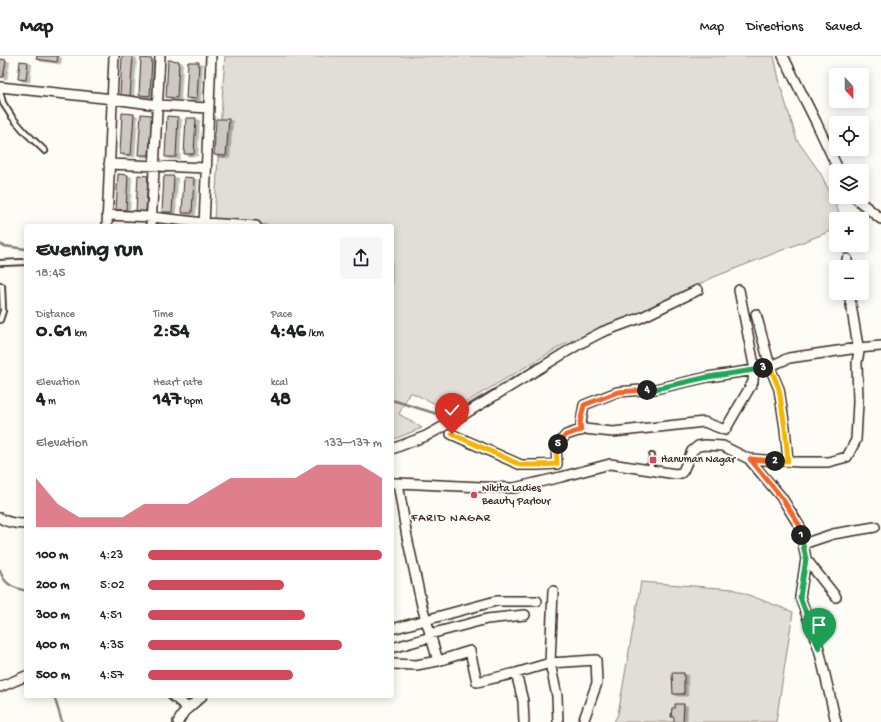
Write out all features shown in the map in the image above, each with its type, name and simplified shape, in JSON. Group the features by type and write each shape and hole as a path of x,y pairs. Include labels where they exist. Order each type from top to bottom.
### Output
{"street":[{"path":"107,224 114,56"},
{"path":"151,221 160,56"},
{"path":"107,215 151,221 204,224 211,56"},
{"path":"782,56 836,164"},
{"path":"0,87 158,105 208,108"},
{"path":"109,164 206,168"},
{"path":"863,204 881,219"},
{"path":"394,448 426,436 455,420 581,343 602,332 640,318 698,290"},
{"path":"452,434 521,465 537,465 557,464 556,447 566,435 581,430 613,432 704,422 725,430 753,382 754,365 740,290"},
{"path":"438,661 422,606 395,483 514,488 610,464 676,474 683,471 692,451 698,446 706,445 723,446 750,459 828,462 847,457 856,440 858,402 858,348 850,300"},
{"path":"756,314 770,366 779,389 788,461"},
{"path":"581,430 580,423 584,405 618,392 655,389 708,377 754,370 770,366 789,358 881,346"},
{"path":"750,459 782,498 800,526 806,559 800,597 819,649 836,722"},
{"path":"0,518 16,524 24,524"},
{"path":"803,544 832,534 876,527"},
{"path":"806,559 836,597"},
{"path":"553,591 550,663 557,696 558,722"},
{"path":"394,629 496,601 537,601"},
{"path":"394,647 487,619 525,615"},
{"path":"394,664 416,665 438,661 470,651 477,682 550,663 596,660 596,683 584,722"},
{"path":"516,673 523,701 524,722"},
{"path":"0,687 24,677"},
{"path":"176,698 188,708"},
{"path":"178,722 184,712 200,698"}],"lane":[{"path":"0,91 3,103 12,117 45,151"},
{"path":"0,263 24,262"},
{"path":"0,285 2,286 3,291 3,311 0,320"},
{"path":"650,470 652,456"}],"shaded area":[{"path":"225,56 774,56 781,88 797,140 821,174 829,191 829,204 835,204 839,212 829,212 829,232 714,277 624,321 568,342 451,411 410,392 399,414 422,428 394,439 394,224 260,224 214,219"},
{"path":"641,582 733,589 793,612 776,722 614,722 618,714"}],"building":[{"path":"37,56 58,56 57,62 36,59"},
{"path":"122,56 133,56 130,96 120,96"},
{"path":"141,58 152,59 150,96 139,95"},
{"path":"0,59 6,60 3,77 0,77"},
{"path":"168,60 179,61 177,98 166,97"},
{"path":"20,61 28,62 26,80 18,79"},
{"path":"188,62 199,62 197,99 186,98"},
{"path":"122,113 134,114 131,155 120,154"},
{"path":"141,114 152,115 149,155 138,155"},
{"path":"167,116 178,117 176,157 165,157"},
{"path":"186,118 196,118 194,154 184,154"},
{"path":"216,119 229,119 226,156 214,155"},
{"path":"118,174 128,175 126,210 116,210"},
{"path":"138,175 148,176 146,212 136,211"},
{"path":"164,176 174,176 172,212 162,212"},
{"path":"184,177 194,178 192,213 182,213"},
{"path":"672,673 684,673 684,694 673,694"},
{"path":"675,704 684,704 683,722 674,722 674,717 671,717 672,708 675,708"}],"waterway":[{"path":"0,244 24,249"},
{"path":"394,401 447,417 560,351"},
{"path":"0,570 4,579 10,585 24,590"},
{"path":"55,698 62,722"}],"place":[{"name":"Hanuman Nagar","path":"653,460"},
{"name":"Nikita Ladies Beauty Parlour","path":"474,495"}],"district":[{"name":"FARID NAGAR","path":"451,519"}],"route":[{"path":"452,434 521,465 557,464 556,447 566,435 581,430 580,423 584,405 618,392 655,389 708,377 770,366 779,389 788,461 750,459 782,498 800,526 806,559 800,597 819,649"}]}
